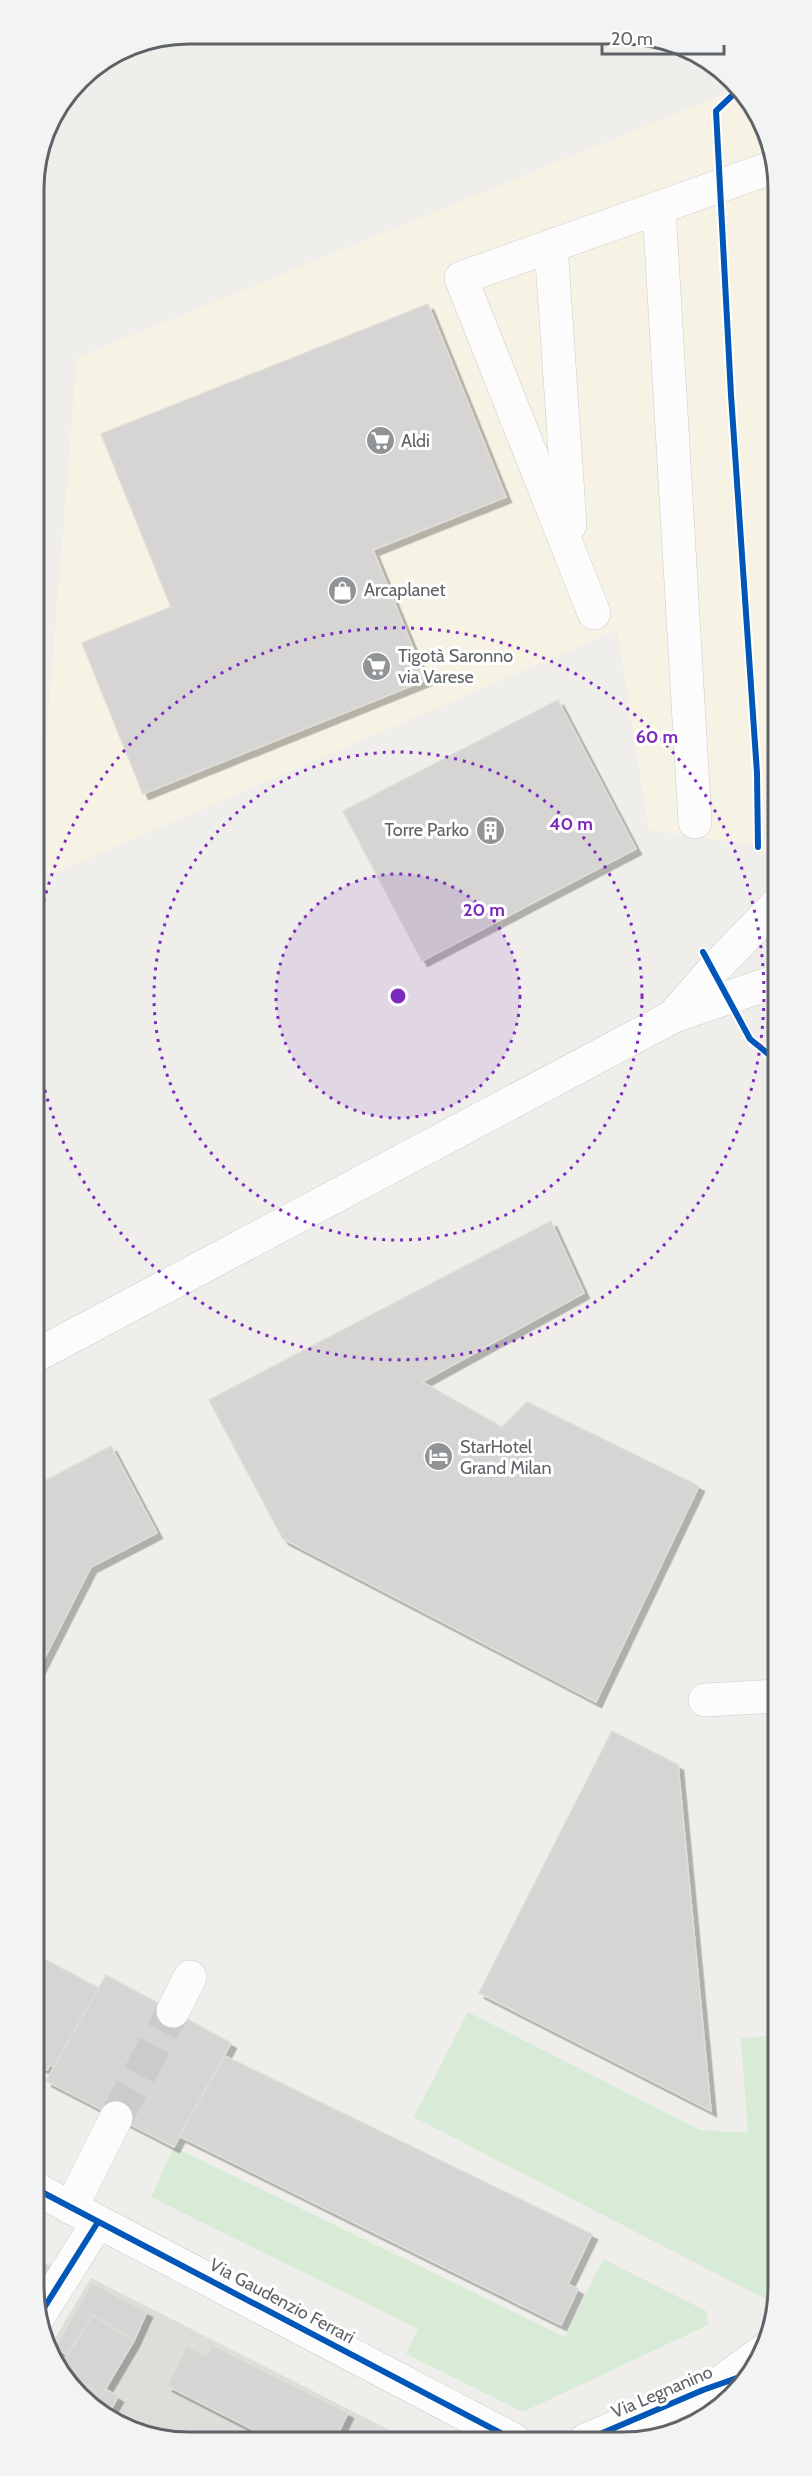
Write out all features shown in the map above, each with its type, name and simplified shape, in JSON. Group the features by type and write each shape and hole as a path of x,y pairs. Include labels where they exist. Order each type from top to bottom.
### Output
{"street":[{"path":"594,613 461,278 767,169"},
{"path":"659,207 695,822"},
{"path":"550,246 572,558"},
{"path":"674,1016 714,969 768,913"},
{"path":"44,1351 674,1016 768,984"},
{"path":"705,1700 768,1697"},
{"path":"173,2011 190,1977"},
{"path":"45,2302 84,2215 116,2118"},
{"name":"Via Gaudenzio Ferrari","path":"44,2193 499,2432"},
{"name":"Via Legnanino","path":"709,2398 744,2368"},
{"name":"Via Legnanino","path":"609,2432 709,2398 731,2385"}],"shaded area":[{"path":"731,91 754,124 760,141 768,212 768,854 748,844 649,830 617,630 44,877 44,769 77,358"},
{"path":"91,2278 393,2432 179,2432 160,2430 124,2418 93,2397 68,2368 54,2341"}],"green space":[{"path":"468,2012 700,2130 748,2133 741,2038 768,2036 768,2300 414,2117"},
{"path":"174,2147 565,2337 603,2259 706,2311 708,2325 523,2412 406,2354 418,2329 151,2197"}],"building":[{"path":"428,304 506,497 373,550 426,680 143,794 82,643 171,607 101,434"},
{"name":"Torre Parko","path":"558,700 636,849 422,961 343,811"},
{"name":"StarHotel Grand Milan","path":"551,1221 584,1293 422,1382 502,1427 527,1402 699,1486 596,1702 283,1539 209,1400"},
{"path":"111,1446 157,1533 91,1567 44,1659 44,1481"},
{"path":"612,1731 678,1765 711,2111 479,1993"},
{"path":"44,1959 99,1988 54,2067 50,2065 47,2070 44,2068"},
{"path":"106,1975 231,2043 174,2147 46,2081"},
{"path":"225,2056 592,2234 568,2284 578,2289 561,2325 179,2136"},
{"path":"44,2263 51,2267 44,2280"},
{"path":"92,2283 147,2312 134,2341 93,2315 67,2355 56,2346"},
{"path":"93,2315 134,2341 102,2395 75,2377 64,2361"},
{"path":"212,2345 348,2413 339,2432 257,2432 167,2386 187,2346 206,2356"},
{"path":"75,2377 102,2395 106,2389 118,2397 111,2410 93,2397"}],"tunnel":[{"path":"116,2118 173,2011"}],"cycle path":[{"path":"734,94 716,111 731,395 757,773 758,847"},
{"path":"703,952 750,1039 768,1054"},
{"path":"44,2193 499,2432"},
{"path":"45,2306 98,2222"},
{"path":"605,2432 737,2378"}],"place":[{"name":"Aldi","path":"380,441"},
{"name":"Arcaplanet","path":"343,590"},
{"name":"Tigotà Saronno via Varese","path":"377,666"},
{"name":"Torre Parko","path":"490,830"},
{"name":"StarHotel Grand Milan","path":"439,1457"}]}
